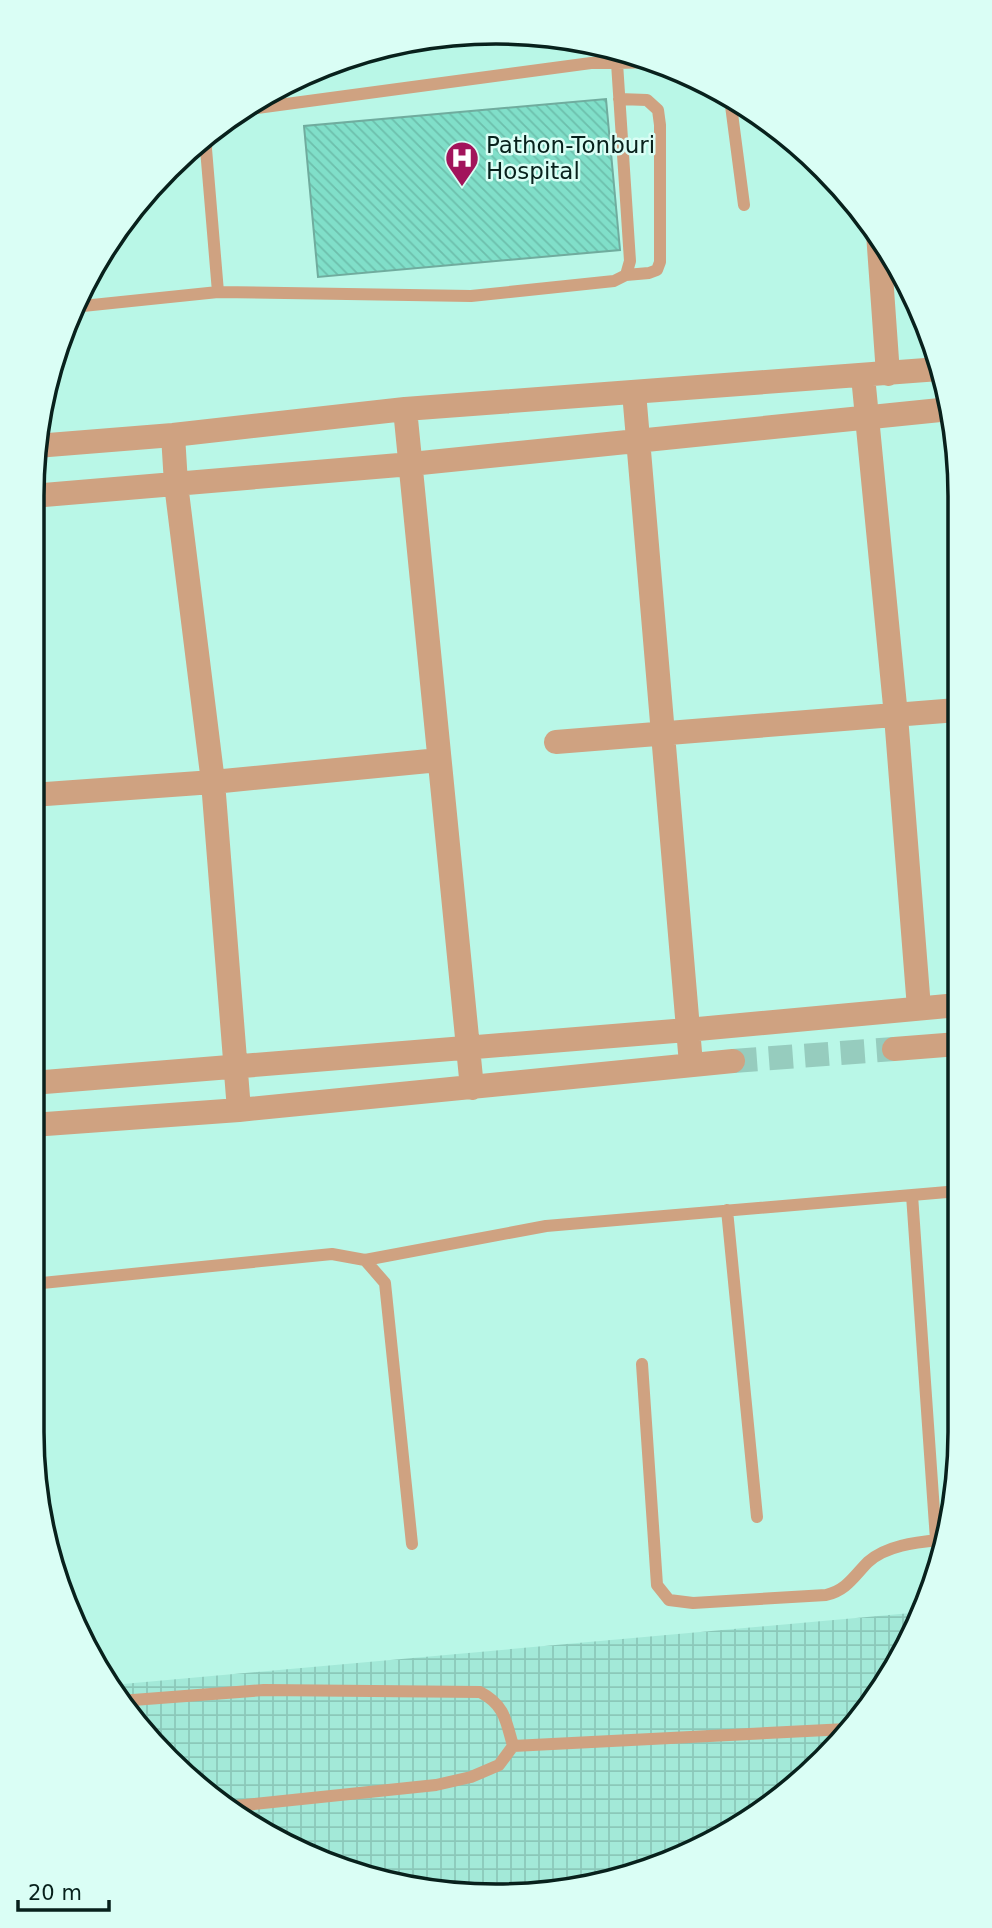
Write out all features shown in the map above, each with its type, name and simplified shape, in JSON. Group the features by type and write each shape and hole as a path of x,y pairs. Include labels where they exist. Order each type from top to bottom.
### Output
{"street":[{"path":"880,257 888,374"},
{"path":"47,445 173,435 405,409 930,370"},
{"path":"863,376 896,716 919,1008"},
{"path":"634,392 691,1064"},
{"path":"405,409 472,1088"},
{"path":"44,495 411,464 940,410"},
{"path":"173,435 176,484 213,782 239,1110"},
{"path":"556,742 948,711"},
{"path":"44,794 213,782 439,760"},
{"path":"44,1082 687,1030 948,1006"},
{"path":"894,1049 948,1045"},
{"path":"44,1124 239,1110 733,1061"}],"lane":[{"path":"266,107 592,62 625,63"},
{"path":"617,63 631,261 626,275"},
{"path":"86,306 218,292 471,296 614,281 626,275 657,270 660,262 658,110 647,100 619,99"},
{"path":"732,110 744,205"},
{"path":"206,149 218,292"},
{"path":"44,1283 332,1254 365,1260 546,1226 948,1192"},
{"path":"912,1195 940,1522"},
{"path":"727,1210 757,1517"},
{"path":"365,1260 386,1283 412,1544"},
{"path":"642,1364 657,1585 669,1600 693,1603 826,1595 839,1592 857,1577 869,1562 889,1549 935,1540"},
{"path":"132,1700 264,1690 480,1692 495,1700 505,1715 513,1746"},
{"path":"513,1746 836,1730"},
{"path":"241,1805 436,1786 471,1777 499,1765 513,1746"}],"shaded area":[{"path":"910,1613 888,1658 836,1730 794,1772 747,1808 696,1838 641,1860 584,1876 526,1883 466,1883 408,1876 351,1860 296,1838 245,1808 198,1772 156,1730 121,1684"}],"building":[{"name":"Pathon-Tonburi Hospital","path":"606,99 620,250 318,277 304,126"}],"tunnel":[{"path":"733,1061 894,1049"}],"place":[{"name":"Pathon-Tonburi Hospital","path":"462,188"}]}
